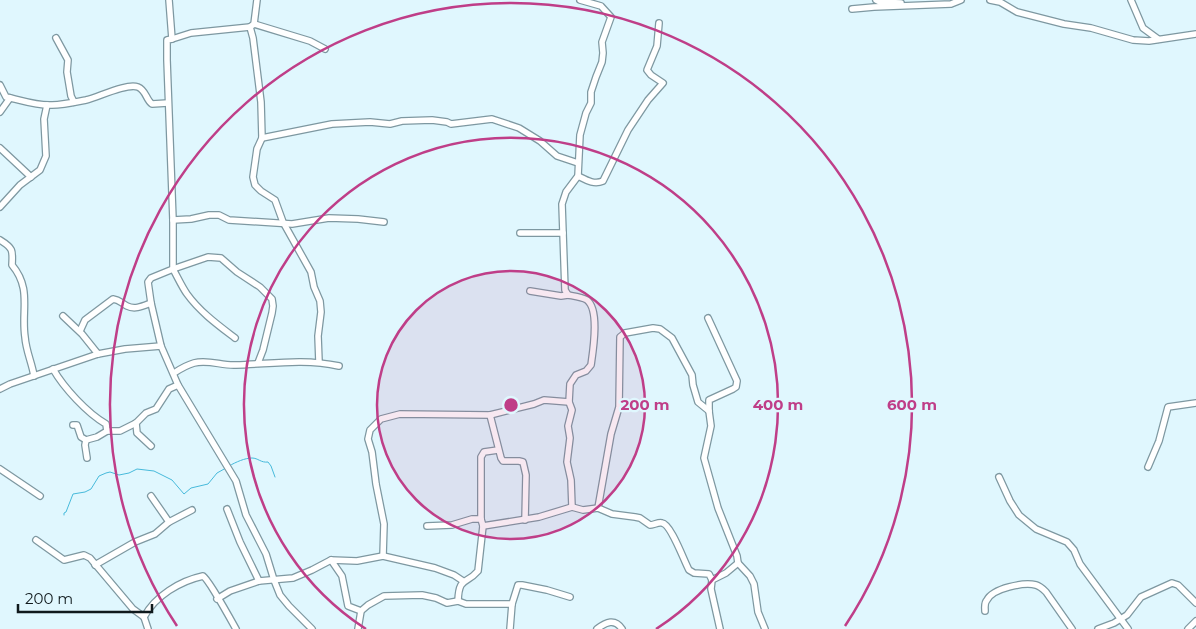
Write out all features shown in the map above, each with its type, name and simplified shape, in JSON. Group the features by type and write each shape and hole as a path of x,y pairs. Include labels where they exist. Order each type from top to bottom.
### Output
{"street":[{"path":"169,0 172,39"},
{"path":"257,0 252,26 261,102 262,138 257,149 253,177 255,185 261,192 275,200 283,222 311,272 322,312 318,336 319,362"},
{"path":"568,295 564,282 562,204 566,192 578,176 580,135 591,103 591,92 602,62 602,42 611,17 601,6 580,0"},
{"path":"876,0 880,2 900,2 905,6"},
{"path":"852,9 951,4 960,0"},
{"path":"990,0 1000,2 1017,12 1064,24 1091,28 1133,40 1196,34"},
{"path":"1131,0 1143,28 1158,39"},
{"path":"578,176 593,183 598,184 603,181 628,130 648,100 663,83 647,70 657,46 659,22"},
{"path":"235,338 196,305 174,270 168,103 168,40 191,34 252,26 310,41 325,49"},
{"path":"56,38 68,60 67,72 71,96 74,102"},
{"path":"0,86 6,97 47,105 85,100 130,86 139,87 144,91 152,104 168,103"},
{"path":"0,112 10,98"},
{"path":"0,207 20,185 40,170 46,156 44,120 47,105"},
{"path":"262,138 332,124 370,122 390,124 402,121 432,120 451,124 492,119 519,128 540,141 557,156 578,163"},
{"path":"0,148 31,177"},
{"path":"173,220 219,215 229,220 292,224 329,218 384,222"},
{"path":"520,233 563,233"},
{"path":"0,240 9,246 13,253 12,265 19,273 23,284 26,298 24,330 26,347 33,366 34,376"},
{"path":"258,363 263,350 273,306 272,299 260,287 237,272 221,258 208,257 151,278 148,282 151,304 161,346 178,385 236,481 246,515 266,554 274,580 284,601 312,629"},
{"path":"530,291 561,296 568,295 586,300 592,308 594,331 591,366 576,376 570,384 569,402 572,410 568,426 570,438 567,462 571,480 572,507"},
{"path":"80,331 85,320 113,299 120,300 133,308 151,304"},
{"path":"64,316 80,331 98,354"},
{"path":"708,318 737,381 734,389 709,399 708,411 712,426 704,458 718,508 738,563 750,576 754,584 758,612 765,629"},
{"path":"598,508 611,434 619,407 620,336 625,333 653,328 660,329 672,338 692,375 698,402 708,411"},
{"path":"0,389 98,354 125,348 161,346"},
{"path":"174,373 195,362 237,365 319,362 339,366"},
{"path":"54,369 60,381 106,424 107,430"},
{"path":"73,425 77,425 81,438 86,440 97,437 107,430 120,431 136,423 156,408 169,389 178,385"},
{"path":"383,556 384,524 372,452 368,439 370,430 382,419 400,414 490,415 544,400 569,402"},
{"path":"1148,467 1159,441 1168,407 1196,402"},
{"path":"490,415 498,450 503,460 523,462 526,475 526,520"},
{"path":"136,423 137,433 151,446"},
{"path":"86,440 87,458"},
{"path":"458,601 458,590 463,581 474,576 478,571 483,526 481,519 481,457 484,452 498,450"},
{"path":"0,469 40,496"},
{"path":"999,477 1019,515 1036,529 1067,542 1074,550 1080,564 1128,629"},
{"path":"151,496 169,522"},
{"path":"483,526 526,520 572,507 583,510 598,508 612,514 640,518 650,525 662,522 672,532 689,570 694,573 709,574 712,580 711,589 720,629"},
{"path":"227,509 240,542 259,581"},
{"path":"94,565 121,549 154,534 169,522 192,510"},
{"path":"427,526 452,525 472,519 481,519"},
{"path":"36,540 64,560 84,556 90,558 133,609 144,617 148,629"},
{"path":"217,598 230,591 259,581 293,578 331,560 357,561 383,556 435,568 454,575 463,581"},
{"path":"331,560 342,576 348,606 361,611"},
{"path":"712,580 726,573 738,563"},
{"path":"144,617 148,609 181,582 203,576 208,579 236,629"},
{"path":"1098,629 1122,619 1141,597 1172,583 1178,585 1196,603"},
{"path":"510,629 512,604 518,585 547,590 570,597"},
{"path":"985,611 984,605 993,593 1012,586 1038,585 1046,592 1072,629"},
{"path":"358,629 361,611 384,596 422,595 436,598 446,603 458,601 466,604 512,604"},
{"path":"597,629 610,621 615,622 622,629"},
{"path":"1188,629 1196,621"}],"waterway":[{"path":"229,466 243,459 254,458 268,462 275,477"},
{"path":"64,515 73,494 91,489 99,476 106,473 110,472 119,475 137,469 154,471 172,480 184,494 191,488 208,484 217,473 226,468"}]}
